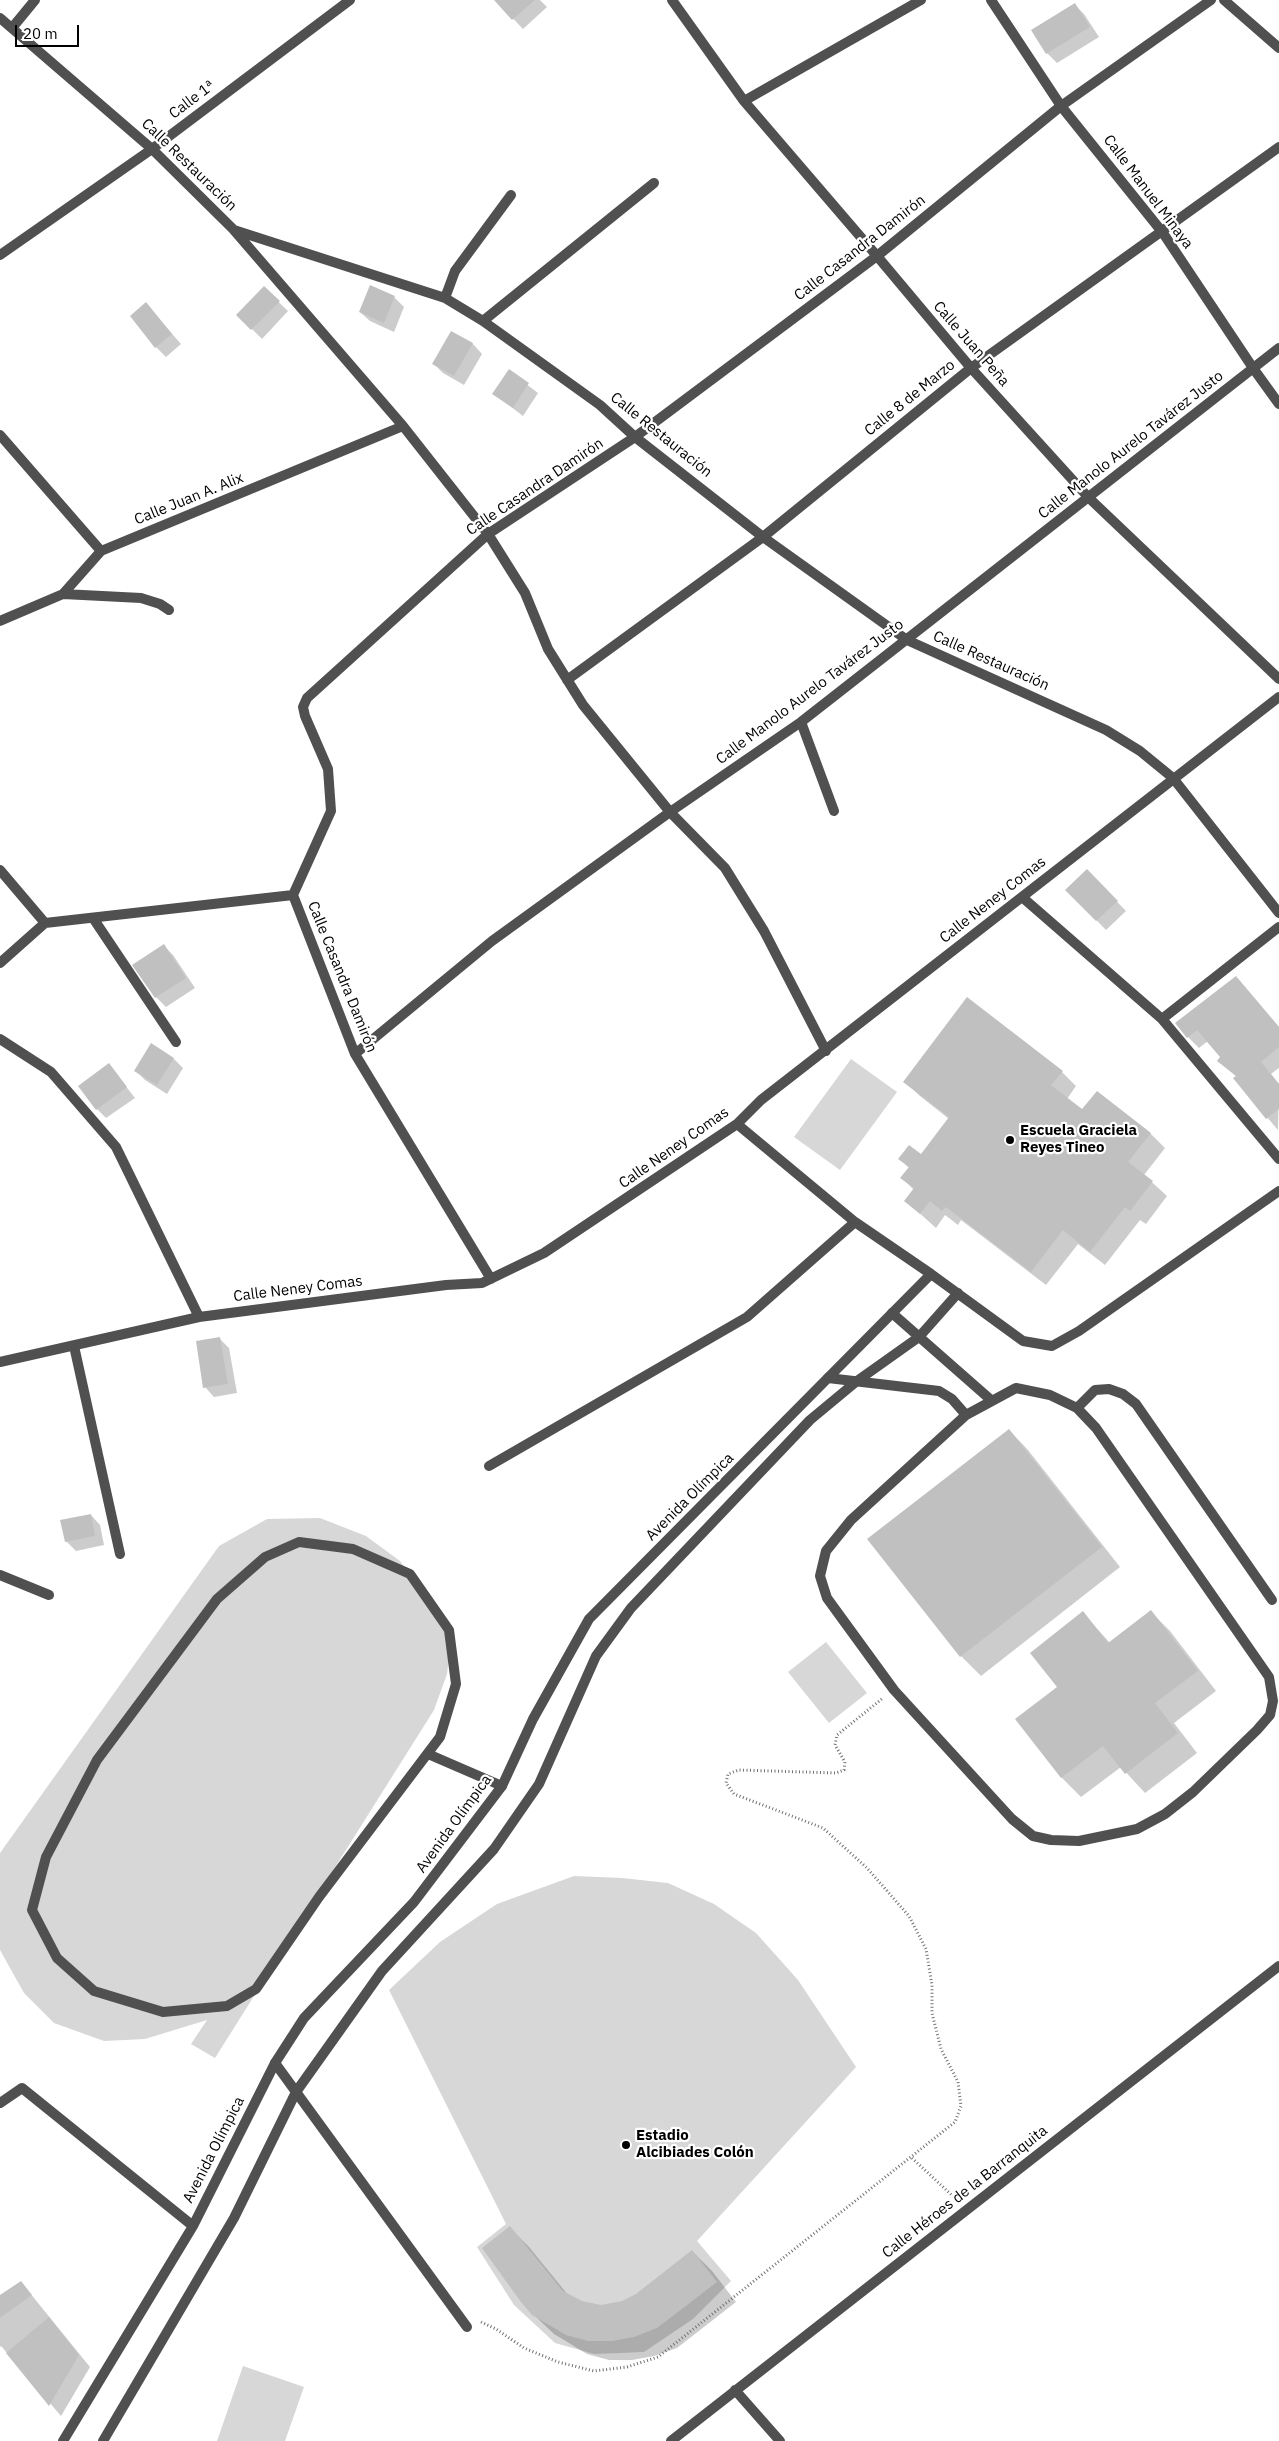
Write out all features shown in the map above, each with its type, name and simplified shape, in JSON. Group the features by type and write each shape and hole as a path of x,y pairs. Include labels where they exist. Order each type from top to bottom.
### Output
{"street":[{"path":"12,28 35,0"},
{"name":"Calle 1ª","path":"0,255 152,149 350,0"},
{"name":"Calle Juan Peña","path":"672,0 744,102 971,368 1089,498 1279,678"},
{"path":"744,102 920,0"},
{"name":"Calle Manuel Minaya","path":"991,0 1061,106 1163,233 1252,368 1279,404"},
{"name":"Calle Casandra Damirón","path":"491,1279 355,1054 293,896 331,811 328,769 305,716 303,707 307,698 488,534 636,437 877,256 1061,106 1211,0"},
{"path":"1224,0 1279,48"},
{"name":"Calle Restauración","path":"0,18 152,149 233,229 445,298 483,321 600,405 636,437 763,537 907,640 1106,730 1140,751 1173,778 1279,913"},
{"name":"Calle 8 de Marzo","path":"567,680 763,537 971,368 1163,233 1279,147"},
{"path":"483,321 654,183"},
{"path":"445,298 454,271 511,195"},
{"path":"233,229 404,426 488,534 525,594 548,649 583,705 670,812 726,868 764,931 826,1051"},
{"name":"Calle Manolo Aurelo Tavárez Justo","path":"355,1054 492,941 670,812 801,722 1279,348"},
{"name":"Calle Juan A. Alix","path":"0,621 63,594 101,551 404,426"},
{"path":"0,435 101,551"},
{"path":"63,594 141,598 160,604 169,610"},
{"name":"Calle Neney Comas","path":"0,1362 199,1318 446,1285 482,1283 544,1254 737,1124 761,1100 1279,697"},
{"path":"801,722 834,811"},
{"path":"0,870 45,923"},
{"path":"0,963 45,923 293,896"},
{"path":"1022,897 1162,1019 1279,1159"},
{"path":"93,918 176,1042"},
{"path":"1162,1019 1279,927"},
{"path":"0,1039 51,1072 116,1147 199,1318"},
{"path":"737,1124 855,1222 958,1293 1023,1341 1052,1346 1079,1331 1279,1190"},
{"path":"489,1466 747,1318 855,1222"},
{"name":"Avenida Olímpica","path":"63,2441 193,2226 275,2063 304,2018 414,1902 502,1786 533,1719 589,1619 931,1274"},
{"path":"103,2441 234,2218 296,2092 382,1971 494,1849 539,1784 596,1656 630,1608 810,1420 857,1381 919,1337 958,1293"},
{"path":"892,1314 991,1400"},
{"path":"74,1346 120,1554"},
{"path":"828,1378 938,1391 952,1399 966,1415"},
{"path":"1016,1388 1050,1395 1077,1408 1096,1428 1269,1677 1273,1701 1270,1715 1193,1792 1165,1814 1137,1829 1079,1841 1050,1840 1033,1836 1012,1819 894,1690 827,1598 820,1576 826,1551 851,1520 966,1415 1016,1388"},
{"path":"1077,1408 1095,1390 1109,1388 1123,1394 1136,1404 1272,1600"},
{"path":"300,1542 353,1549 410,1574 449,1630 456,1684 440,1737 428,1754 319,1897 256,1990 227,2006 163,2012 94,1991 56,1958 32,1910 46,1857 97,1760 218,1599 265,1557 300,1542"},
{"path":"0,1575 49,1595"},
{"path":"428,1754 502,1786"},
{"name":"Calle Héroes de la Barranquita","path":"671,2441 1279,1966"},
{"path":"275,2063 467,2327"},
{"path":"0,2103 22,2088 193,2226"},
{"path":"736,2390 780,2441"}],"path":[{"path":"467,2327 478,2322 487,2324 524,2348 558,2362 594,2371 626,2367 658,2358 955,2122 961,2106 958,2082 941,2049 932,2013 932,1985 926,1949 909,1916 867,1868 823,1828 734,1794 726,1783 728,1774 739,1770 836,1773 844,1770 845,1762 835,1745 837,1735 894,1690"},
{"path":"912,2158 967,2210"}],"shaded area":[{"path":"851,1059 897,1092 840,1170 794,1137"},
{"path":"320,1518 366,1536 400,1561 424,1594 451,1640 447,1674 434,1710 215,2058 191,2044 207,2020 145,2039 104,2041 54,2023 24,1993 0,1950 0,1853 219,1546 267,1519"},
{"path":"826,1642 867,1693 829,1723 788,1672"},
{"name":"Estadio Alcibiades Colón","path":"574,1876 622,1878 668,1883 714,1904 756,1933 798,1980 856,2067 697,2241 731,2281 693,2319 644,2352 594,2354 555,2343 514,2305 477,2247 506,2224 389,1990 440,1942 497,1904"},
{"path":"243,2366 304,2387 285,2441 217,2441"}],"building":[{"path":"494,0 535,0 512,20"},
{"path":"1075,3 1090,27 1046,54 1031,30"},
{"path":"370,285 395,296 384,323 359,312"},
{"path":"264,286 280,301 251,330 236,315"},
{"path":"146,302 172,334 155,348 130,316"},
{"path":"451,331 473,343 454,376 432,364"},
{"path":"509,369 529,383 513,408 492,394"},
{"path":"1087,869 1118,901 1096,921 1065,890"},
{"path":"164,944 186,978 155,998 132,965"},
{"path":"1236,976 1279,1027 1279,1047 1261,1062 1279,1084 1279,1109 1266,1119 1233,1078 1236,1076 1217,1061 1220,1057 1197,1030 1187,1038 1175,1023"},
{"path":"967,997 1063,1071 1051,1085 1082,1109 1097,1091 1151,1133 1128,1162 1153,1181 1130,1211 1125,1207 1090,1252 1063,1230 1031,1272 946,1207 942,1211 930,1201 920,1214 904,1201 914,1188 900,1178 909,1167 898,1159 909,1145 921,1154 949,1117 903,1082"},
{"path":"151,1043 174,1058 157,1085 134,1071"},
{"path":"109,1063 127,1087 96,1110 78,1086"},
{"path":"220,1337 228,1384 203,1388 196,1341"},
{"path":"1009,1429 1102,1547 960,1657 867,1539"},
{"path":"91,1514 95,1536 65,1542 60,1520"},
{"path":"1151,1610 1198,1671 1155,1703 1178,1733 1125,1774 1103,1746 1061,1778 1015,1719 1057,1687 1030,1653 1083,1611 1108,1643"},
{"path":"510,2226 563,2291 582,2301 601,2305 622,2301 636,2294 692,2250 717,2282 657,2328 634,2337 612,2341 588,2341 566,2335 532,2315 482,2248"},
{"path":"21,2281 32,2295 0,2318 0,2295"},
{"path":"49,2317 79,2355 49,2406 6,2353"}],"place":[{"name":"Escuela Graciela Reyes Tineo","path":"1010,1140"},
{"name":"Estadio Alcibiades Colón","path":"626,2145"}]}
